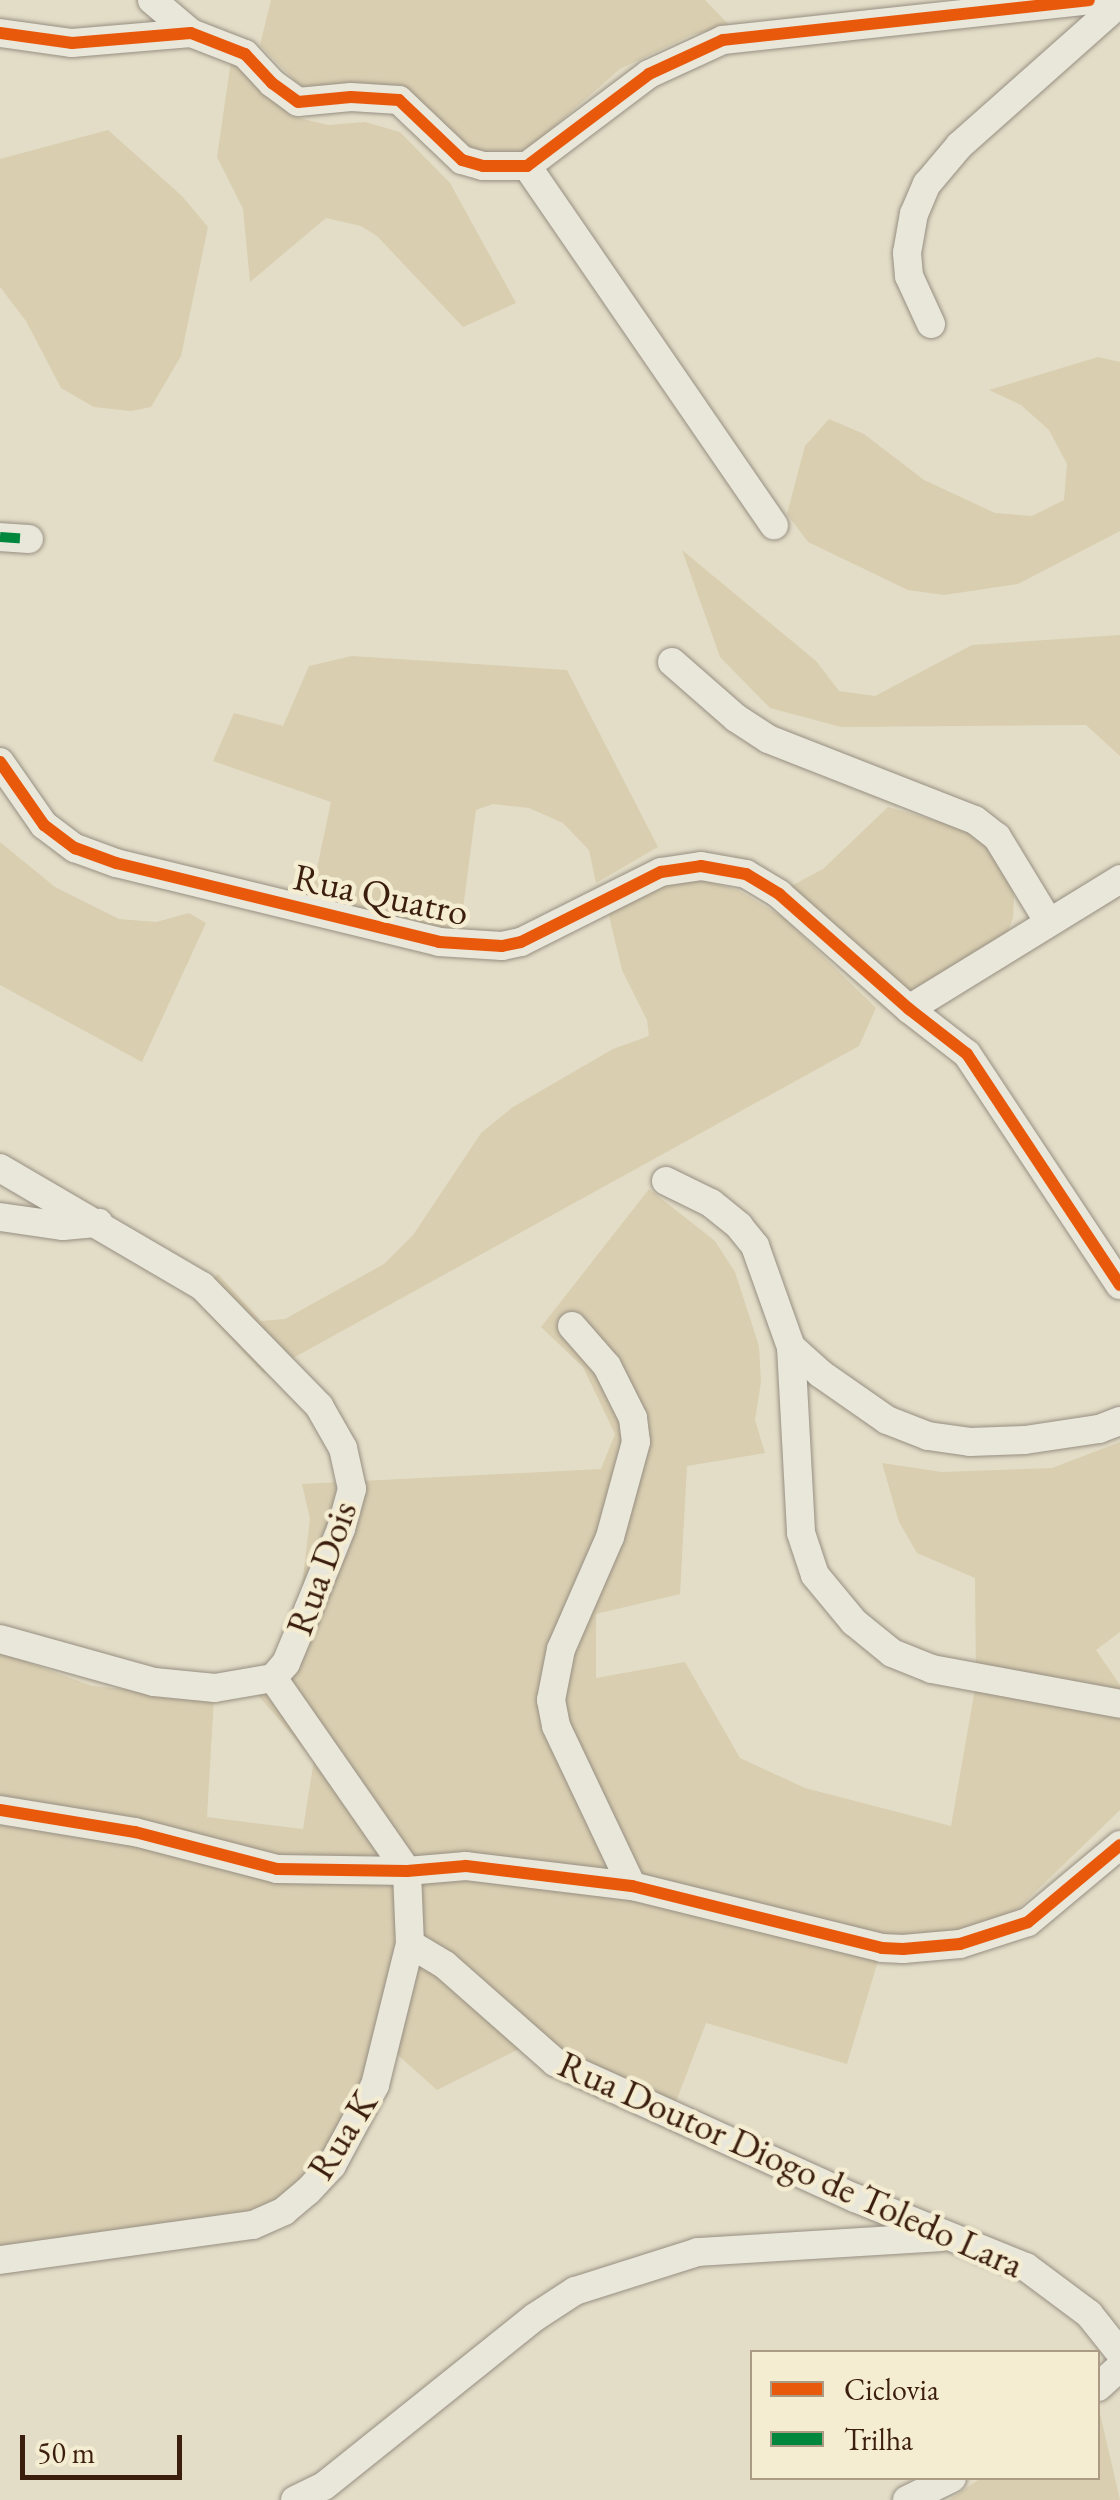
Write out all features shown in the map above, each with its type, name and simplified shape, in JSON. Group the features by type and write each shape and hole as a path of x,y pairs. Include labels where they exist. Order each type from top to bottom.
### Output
{"street":[{"path":"152,0 190,33 244,54 272,84 298,102 388,97 412,109 462,160 482,166 526,166 650,74 723,40 1089,0"},
{"path":"932,324 909,276 907,253 914,214 927,184 960,145 1120,3"},
{"path":"0,32 72,44 190,33"},
{"path":"526,166 774,526"},
{"path":"0,537 29,539"},
{"path":"672,662 736,718 768,740 975,820 998,837 1048,922"},
{"name":"Rua Quatro","path":"0,762 44,825 76,848 134,867 439,942 488,946 521,942 661,872 684,867 746,874 779,894 909,1009 968,1054 1120,1285"},
{"path":"909,1009 1120,879"},
{"name":"Rua Dois","path":"0,1168 202,1286 319,1406 343,1448 352,1489 341,1529 286,1663 273,1678 215,1688 154,1682 0,1638"},
{"path":"666,1180 711,1203 755,1246 791,1347 801,1532 815,1575 854,1622 892,1653 932,1669 1120,1704"},
{"path":"0,1217 64,1226 100,1223"},
{"path":"572,1326 589,1340 607,1366 633,1418 636,1442 610,1537 561,1649 552,1700 556,1726 632,1886"},
{"path":"791,1347 849,1395 887,1420 928,1436 970,1442 1025,1440 1099,1429 1120,1421"},
{"path":"273,1678 407,1872"},
{"path":"0,1810 135,1832 277,1869 407,1872 466,1866 632,1886 882,1948 928,1948 995,1935 1028,1922 1120,1845"},
{"name":"Rua K","path":"0,2260 253,2224 284,2211 332,2164 375,2085 410,1944 407,1872"},
{"name":"Rua Doutor Diogo de Toledo Lara","path":"410,1944 445,1965 555,2062 872,2205 1014,2262 1056,2287 1088,2314 1120,2353"},
{"path":"294,2500 324,2486 535,2317 575,2291 606,2278 698,2252 956,2236"},
{"path":"1100,2384 1120,2368"},
{"path":"906,2500 948,2480"}],"shaded area":[{"path":"271,0 705,0 730,26 691,35 620,69 533,145 517,153 480,155 446,138 404,94 368,83 316,93 299,85 260,45"},
{"path":"231,61 291,116 328,125 365,122 400,132 450,183 516,303 463,327 377,236 361,226 326,218 250,282 243,209 217,157"},
{"path":"108,130 182,196 208,227 181,356 151,407 131,411 94,407 61,388 26,321 0,287 0,159"},
{"path":"1098,357 1120,362 1120,531 1018,584 944,595 908,590 808,542 787,514 805,446 829,419 864,434 924,480 995,513 1032,516 1064,500 1067,464 1049,430 1021,405 989,390"},
{"path":"682,550 816,661 839,691 875,696 972,645 1120,635 1120,756 1086,725 841,727 770,708 720,657"},
{"path":"352,656 567,670 658,847 596,883 589,850 563,823 529,808 493,804 476,810 459,939 309,906 331,802 213,761 234,713 283,726 309,666"},
{"path":"888,807 982,834 1011,880 1014,898 1013,918 1006,936 986,964 899,997 782,891 823,869"},
{"path":"0,842 55,887 119,919 156,922 189,913 206,923 142,1062 0,985"},
{"path":"695,878 738,890 784,918 876,1008 859,1046 264,1374 193,1297 218,1274 261,1321 285,1319 384,1264 413,1235 481,1133 513,1107 613,1049 649,1036 647,1020 622,970 608,912 641,893"},
{"path":"649,1189 715,1241 735,1272 759,1346 761,1382 755,1420 765,1453 687,1466 680,1594 596,1614 596,1678 685,1662 740,1758 805,1788 951,1826 976,1683 975,1578 917,1553 899,1522 882,1463 942,1472 1052,1468 1120,1442 1120,1632 1096,1650 1120,1685 1120,1810 1005,1921 878,1961 847,2064 706,2023 669,2120 523,2047 437,2090 390,2048 330,2149 253,2236 0,2275 0,1652 92,1686 214,1698 207,1817 303,1829 314,1760 255,1692 276,1663 301,1594 310,1519 302,1484 601,1469 615,1434 583,1367 541,1327"},
{"path":"1100,2414 1120,2500 949,2500 978,2480 1100,2480"}],"marked path":[{"path":"0,537 29,539"}],"cycle path":[{"path":"0,33 72,43 191,33 245,54 272,83 298,102 351,97 399,100 462,160 483,166 527,166 649,74 723,40 1089,0"},
{"path":"0,762 44,825 75,848 116,863 439,942 502,946 521,942 661,872 701,866 746,874 779,894 909,1009 967,1054 1120,1285"},
{"path":"0,1810 135,1832 277,1869 407,1871 466,1866 632,1886 882,1948 903,1949 960,1944 1028,1922 1120,1845"}]}
